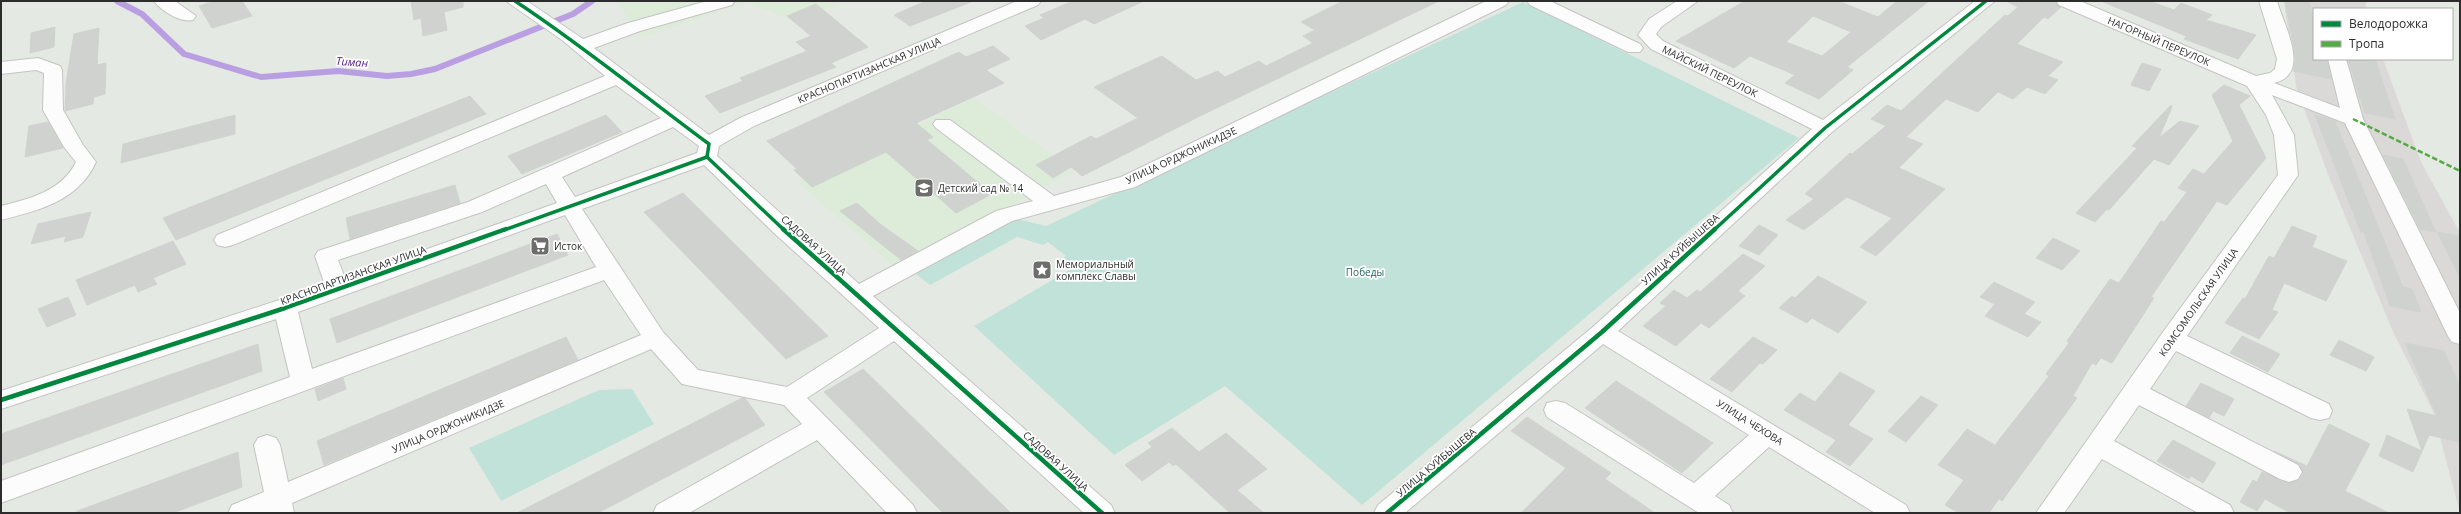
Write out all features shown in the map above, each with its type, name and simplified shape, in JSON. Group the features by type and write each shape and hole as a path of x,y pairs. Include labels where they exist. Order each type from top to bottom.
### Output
{"street":[{"path":"163,1 187,16"},
{"name":"САДОВАЯ УЛИЦА","path":"515,1 575,41 618,77 675,119 857,295 1102,513"},
{"path":"575,41 634,27 726,1"},
{"name":"КРАСНОПАРТИЗАНСКАЯ УЛИЦА","path":"1,400 285,308 570,206 708,150 723,134 747,122 1032,1"},
{"name":"УЛИЦА ОРДЖОНИКИДЗЕ","path":"857,295 1004,216 1128,182 1500,1"},
{"path":"1536,1 1634,48"},
{"name":"МАЙСКИЙ ПЕРЕУЛОК","path":"1689,1 1654,23 1647,35 1657,45 1825,128"},
{"name":"УЛИЦА КУЙБЫШЕВА","path":"1387,513 1602,332 1825,128 1986,1"},
{"name":"НАГОРНЫЙ ПЕРЕУЛОК","path":"2065,1 2254,82 2353,119"},
{"path":"2254,82 2276,77 2284,71 2286,59 2268,1"},
{"path":"2337,60 2353,119 2460,336"},
{"path":"1,68 28,65 46,66 53,70 53,110 74,147 86,162 82,174 71,186 40,201 1,213"},
{"path":"225,240 618,77"},
{"name":"КОМСОМОЛЬСКАЯ УЛИЦА","path":"2049,513 2135,392 2171,338 2288,175 2289,150 2283,128 2254,82"},
{"path":"337,289 326,256 475,207 675,119"},
{"path":"943,124 1050,204"},
{"path":"550,174 609,270 655,338 691,378 791,397 904,513"},
{"path":"1,492 609,270"},
{"path":"285,308 303,381"},
{"path":"791,397 895,329"},
{"name":"УЛИЦА ЧЕХОВА","path":"1602,332 1897,513"},
{"name":"УЛИЦА ОРДЖОНИКИДЗЕ","path":"241,513 279,506 655,338"},
{"path":"2171,338 2320,411"},
{"path":"2135,392 2289,472"},
{"path":"1556,410 1696,496 1720,513"},
{"path":"666,513 820,426"},
{"path":"1696,496 1768,433"},
{"path":"267,444 279,506"},
{"path":"2097,444 2221,513"}],"shaded area":[{"path":"617,1 847,1 793,21 747,2 641,38"},
{"path":"2284,1 2366,1 2366,8 2313,8 2313,60 2383,60 2421,162 2460,233 2460,513 2433,411 2393,332 2327,172 2296,86"},
{"name":"Детский сад № 14","path":"974,98 1074,171 895,268 798,182"}],"green space":[{"name":"Победы","path":"1523,2 1799,138 1362,505 1225,386 1114,455 974,326 1071,269 1061,260 1066,256 1048,242 1043,245 1017,237 930,285 915,273 1017,219 1046,226"},
{"path":"632,389 654,424 501,501 469,448 599,390"}],"building":[{"path":"215,1 242,1 252,16 212,28 199,6"},
{"path":"411,1 463,1 463,7 444,12 447,30 423,36 421,18 414,20"},
{"path":"926,1 971,2 910,26 894,15"},
{"path":"1073,1 1144,1 1094,24 1085,19 1041,40 1025,26 1044,18 1040,15"},
{"path":"1343,1 1439,1 1202,115 1082,176 1071,167 1053,178 1036,165 1091,136 1096,139 1138,118 1094,87 1162,56 1196,80 1218,71 1225,77 1259,61 1266,66 1313,43 1303,36 1315,30 1301,22"},
{"path":"1745,1 1838,1 1878,17 1897,1 1929,1 1847,67 1853,70 1819,99 1785,83 1795,75 1750,56 1734,68 1676,41","holes":["1813,16 1851,32 1822,56 1786,42"]},
{"path":"2006,1 2055,1 2061,7 2048,19 2044,17 2017,44 2063,62 2048,76 2058,80 2045,94 2027,87 2013,99 1998,92 1978,112 1946,99 1906,137 1923,144 1899,168 1945,189 1876,256 1860,247 1892,218 1847,197 1804,230 1786,220 1814,199 1805,194 1850,153 1852,154 1886,126 1871,119 1887,105 1901,111 2005,15 2008,16 2018,7"},
{"path":"2101,1 2149,1 2174,10 2181,3 2212,15 2206,20 2256,35 2238,59 2184,39 2186,36"},
{"path":"2285,1 2309,1 2313,19 2313,60 2327,60 2331,79 2293,71 2296,59"},
{"path":"816,4 868,47 831,63 836,67 720,113 705,96 743,81 740,78 807,51 796,42 811,36 787,16"},
{"path":"55,27 54,47 30,53 31,33"},
{"path":"99,28 97,65 106,63 105,94 94,97 93,104 65,111 66,83 74,34"},
{"path":"993,46 1010,59 986,70 1004,83 916,123 933,137 927,140 992,194 956,213 886,152 812,187 794,170 797,169 767,141 959,52 966,57"},
{"path":"2348,60 2375,60 2395,119 2365,113"},
{"path":"2142,63 2161,69 2149,91 2131,85"},
{"path":"2224,85 2250,96 2239,105 2266,158 2227,205 2217,201 2151,297 2154,298 2112,363 2101,358 2096,365 2092,363 2073,396 2077,398 2002,501 1999,499 1989,513 1959,513 1945,505 1964,480 1938,465 1967,429 1995,445 2049,376 2046,374 2069,343 2067,341 2110,279 2119,283 2161,221 2164,222 2187,192 2178,188 2193,169 2204,174 2233,141 2212,95"},
{"path":"470,96 486,114 176,240 163,218"},
{"path":"2171,105 2172,107 2159,138 2180,121 2199,126 2169,165 2154,159 2109,210 2107,209 2095,222 2076,213 2137,148 2132,146"},
{"path":"235,115 235,134 121,163 123,144"},
{"path":"606,115 622,132 522,174 508,156"},
{"path":"2315,115 2335,121 2403,287 2412,289 2421,312 2390,306 2363,230 2361,233"},
{"path":"48,122 63,148 25,157 29,126"},
{"path":"2383,155 2403,159 2436,232 2420,229"},
{"path":"455,185 460,203 350,239 346,218"},
{"path":"683,193 828,336 786,359 644,212"},
{"path":"857,203 880,224 918,251 901,260 840,211"},
{"path":"91,212 83,237 64,242 66,236 31,244 38,224"},
{"path":"1759,225 1778,235 1759,255 1739,246"},
{"path":"2292,226 2317,236 2312,247 2347,261 2326,301 2284,283 2272,310 2278,312 2259,339 2225,323 2243,298 2245,299 2269,256 2274,258"},
{"path":"2437,232 2460,236 2460,278"},
{"path":"557,234 568,255 337,343 330,319"},
{"path":"2053,238 2080,251 2062,270 2036,258"},
{"path":"173,241 186,264 153,278 157,284 138,292 135,285 87,305 76,280"},
{"path":"1743,254 1765,266 1738,291 1745,296 1709,328 1701,323 1676,346 1643,326 1666,306 1660,303 1674,290 1687,298 1697,290 1700,292"},
{"path":"1818,276 1867,302 1838,333 1812,318 1807,323 1779,308 1792,296 1795,298"},
{"path":"1994,282 2035,302 2024,314 2041,322 2028,337 1985,316 1995,304 1980,297"},
{"path":"68,297 76,315 47,327 38,309"},
{"path":"2242,336 2280,354 2268,372 2230,353"},
{"path":"566,337 578,360 324,465 317,441"},
{"path":"1753,337 1777,350 1763,364 1760,363 1732,392 1710,379"},
{"path":"2339,340 2374,357 2366,371 2330,355"},
{"path":"2405,343 2444,351 2460,386 2460,442 2429,435 2413,472 2379,456 2387,435 2422,451 2407,409 2437,416"},
{"path":"258,344 262,371 1,465 1,434"},
{"path":"863,369 1011,513 943,513 824,392"},
{"path":"1840,372 1875,391 1848,425 1873,439 1850,466 1826,452 1836,440 1784,410 1800,393 1815,402"},
{"path":"343,378 346,389 318,401 315,389"},
{"path":"1616,381 1713,443 1682,473 1585,408"},
{"path":"2201,383 2234,399 2224,416 2213,411 2209,418 2186,406"},
{"path":"1921,396 1938,405 1906,442 1888,431"},
{"path":"742,398 745,398 765,425 598,513 517,513"},
{"path":"1527,417 1611,473 1605,479 1655,513 1521,513 1566,468 1511,431"},
{"path":"2329,424 2370,444 2345,491 2389,513 2290,513 2265,499 2257,511 2240,502 2253,480 2257,482 2262,472 2289,483 2299,480 2303,473 2299,464 2274,451 2307,466"},
{"path":"1172,428 1199,452 1226,433 1267,469 1237,490 1264,513 1230,513 1176,464 1173,466 1169,462 1142,481 1125,465 1152,447 1148,443"},
{"path":"2173,440 2216,463 2203,483 2191,476 2189,479 2157,461"},
{"path":"238,452 242,487 173,513 77,513 77,511"}],"waterway":[{"name":"Тиман","path":"117,1 142,14 184,54 261,77 338,71 387,76 411,74 435,69 573,14 592,1"}],"marked path":[{"path":"2353,119 2460,171"}],"cycle path":[{"path":"515,1 568,36 618,77 709,144 707,157 782,228 1102,513"},
{"path":"1387,513 1602,332 1825,128 1986,1"},
{"path":"1,400 285,308 707,157"}],"place":[{"name":"Детский сад № 14","path":"924,188"},
{"name":"Исток","path":"540,246"},
{"name":"Мемориальный комплекс Славы","path":"1042,270"}]}
